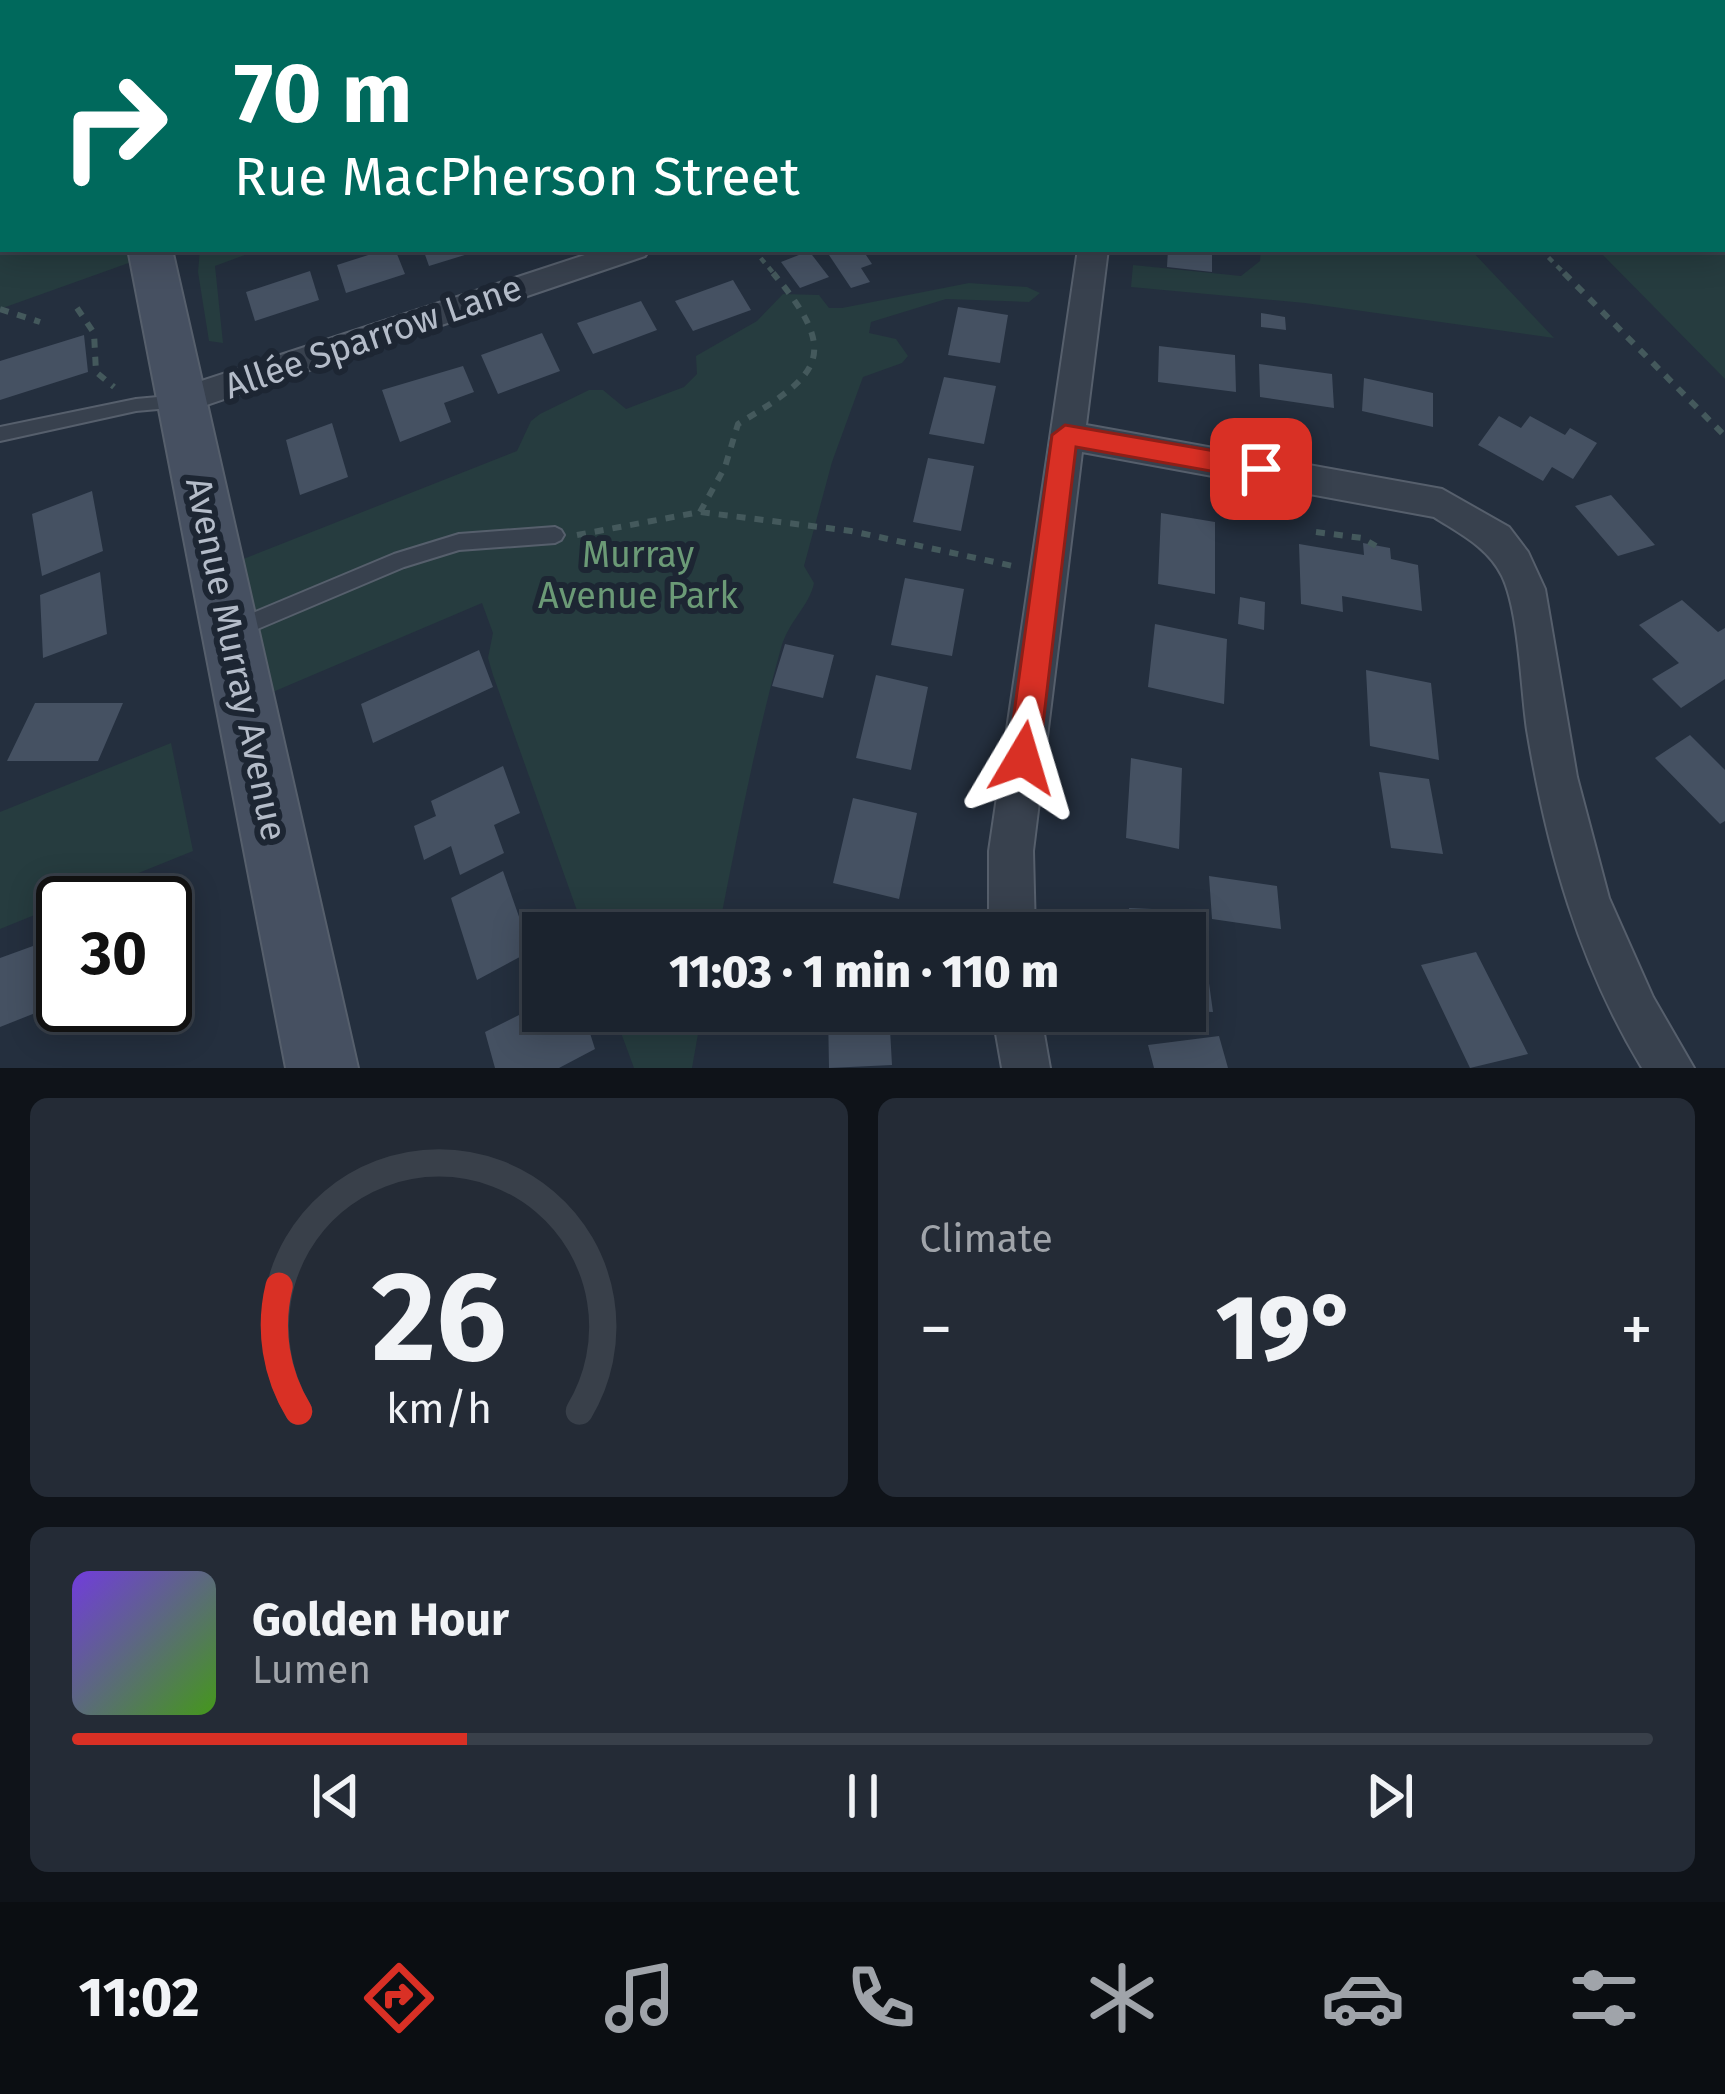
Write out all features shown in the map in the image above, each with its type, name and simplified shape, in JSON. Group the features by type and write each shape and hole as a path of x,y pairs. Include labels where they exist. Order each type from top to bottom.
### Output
{"street":[{"name":"Avenue Murray Avenue","path":"150,252 158,403 231,631 322,1068"},
{"name":"Allée Sparrow Lane","path":"158,403 626,252"},
{"path":"1012,912 1011,851 1093,252"},
{"path":"1065,435 1412,496 1471,519 1496,538 1515,563 1526,589 1556,790 1576,871 1591,915 1647,1035 1670,1068"},
{"path":"1020,1032 1026,1068"}],"lane":[{"path":"0,434 158,403"},
{"path":"231,631 384,566 459,542 555,535"}],"path":[{"path":"700,512 725,467 738,424 800,385 818,349 810,322 755,252"},
{"path":"1543,252 1725,436"},
{"path":"77,308 94,333 96,373 158,403"},
{"path":"0,309 40,322"},
{"path":"555,535 700,512 851,531 1048,573"},
{"path":"1316,532 1362,538 1376,546"}],"green space":[{"path":"0,252 150,252 151,255 0,309"},
{"path":"200,252 253,252 215,266 223,343 209,341 198,272"},
{"path":"1261,252 1473,252 1554,338 1305,303 1131,287 1133,265 1241,276 1260,261"},
{"path":"1600,252 1725,252 1725,379"},
{"name":"Murray Avenue Park","path":"969,283 1027,287 1040,293 1029,302 946,299 871,322 869,333 896,339 908,356 902,363 863,377 832,462 804,566 814,583 781,648 722,912 578,912 493,675 488,658 493,633 482,603 247,703 218,569 517,451 531,421 589,390 603,390 626,409 684,387 697,374 696,356 757,321 783,294 819,295 829,308"},
{"path":"171,743 193,851 131,876 36,876 36,914 0,929 0,812"},
{"path":"621,1032 698,1032 692,1068 634,1068"}],"building":[{"path":"378,252 396,252 405,274 346,293 337,265"},
{"path":"424,252 474,252 429,266"},
{"path":"810,252 829,277 800,288 781,262"},
{"path":"827,252 864,252 872,264 861,268 870,282 851,288"},
{"path":"1168,252 1212,252 1212,272 1167,267"},
{"path":"310,271 319,300 255,321 246,292"},
{"path":"733,280 751,310 693,331 675,301"},
{"path":"641,301 657,330 593,354 577,323"},
{"path":"958,307 1008,315 1000,363 948,355"},
{"path":"1261,313 1285,317 1286,330 1261,327"},
{"path":"542,333 560,371 498,394 481,355"},
{"path":"84,335 88,372 0,400 0,361"},
{"path":"1159,346 1235,355 1236,392 1158,382"},
{"path":"1259,364 1332,374 1334,408 1260,397"},
{"path":"463,366 474,392 444,403 451,422 400,442 382,390"},
{"path":"944,377 996,386 984,444 929,434"},
{"path":"1364,378 1433,393 1433,427 1362,411"},
{"path":"1499,416 1521,428 1530,416 1565,435 1570,428 1597,443 1573,479 1552,467 1543,481 1478,445"},
{"path":"332,423 348,477 300,495 286,440"},
{"path":"928,458 974,466 961,531 913,522"},
{"path":"92,491 103,551 42,576 32,514"},
{"path":"1611,495 1655,545 1618,556 1575,506"},
{"path":"1161,513 1215,522 1215,594 1158,584"},
{"path":"1363,543 1390,548 1391,559 1418,565 1422,611 1342,596 1343,612 1301,604 1299,544 1364,555"},
{"path":"100,572 107,634 43,658 40,595"},
{"path":"905,578 964,589 952,656 891,645"},
{"path":"1240,597 1265,602 1264,630 1238,624"},
{"path":"1682,600 1718,632 1725,628 1725,679 1681,708 1652,679 1679,663 1639,625"},
{"path":"1155,624 1227,639 1224,704 1148,687"},
{"path":"785,644 834,655 823,698 772,686"},
{"path":"479,650 493,687 373,743 361,704"},
{"path":"1366,670 1431,683 1439,760 1370,746"},
{"path":"876,675 928,687 911,770 856,758"},
{"path":"35,703 123,703 98,761 7,761"},
{"path":"1690,735 1725,770 1725,821 1720,824 1655,758"},
{"path":"1131,758 1182,768 1179,849 1126,838"},
{"path":"503,766 520,813 494,825 504,853 460,875 451,846 424,860 414,826 436,816 431,801"},
{"path":"1379,772 1429,779 1443,854 1391,848"},
{"path":"853,798 917,813 899,899 833,883"},
{"path":"503,871 522,925 522,956 477,980 451,898"},
{"path":"1209,876 1277,886 1281,929 1212,919"},
{"path":"1129,908 1199,912 1129,912"},
{"path":"33,936 36,1013 0,1027 0,958 33,946"},
{"path":"1476,952 1528,1054 1470,1068 1421,965"},
{"path":"1206,962 1213,1012 1206,1012"},
{"path":"522,1014 522,1032 590,1032 595,1049 559,1068 495,1068 485,1032"},
{"path":"828,1032 890,1032 892,1065 829,1068"},
{"path":"1219,1036 1228,1068 1154,1068 1148,1045"}],"route":[{"path":"1023,758 1065,435 1261,469"}]}
